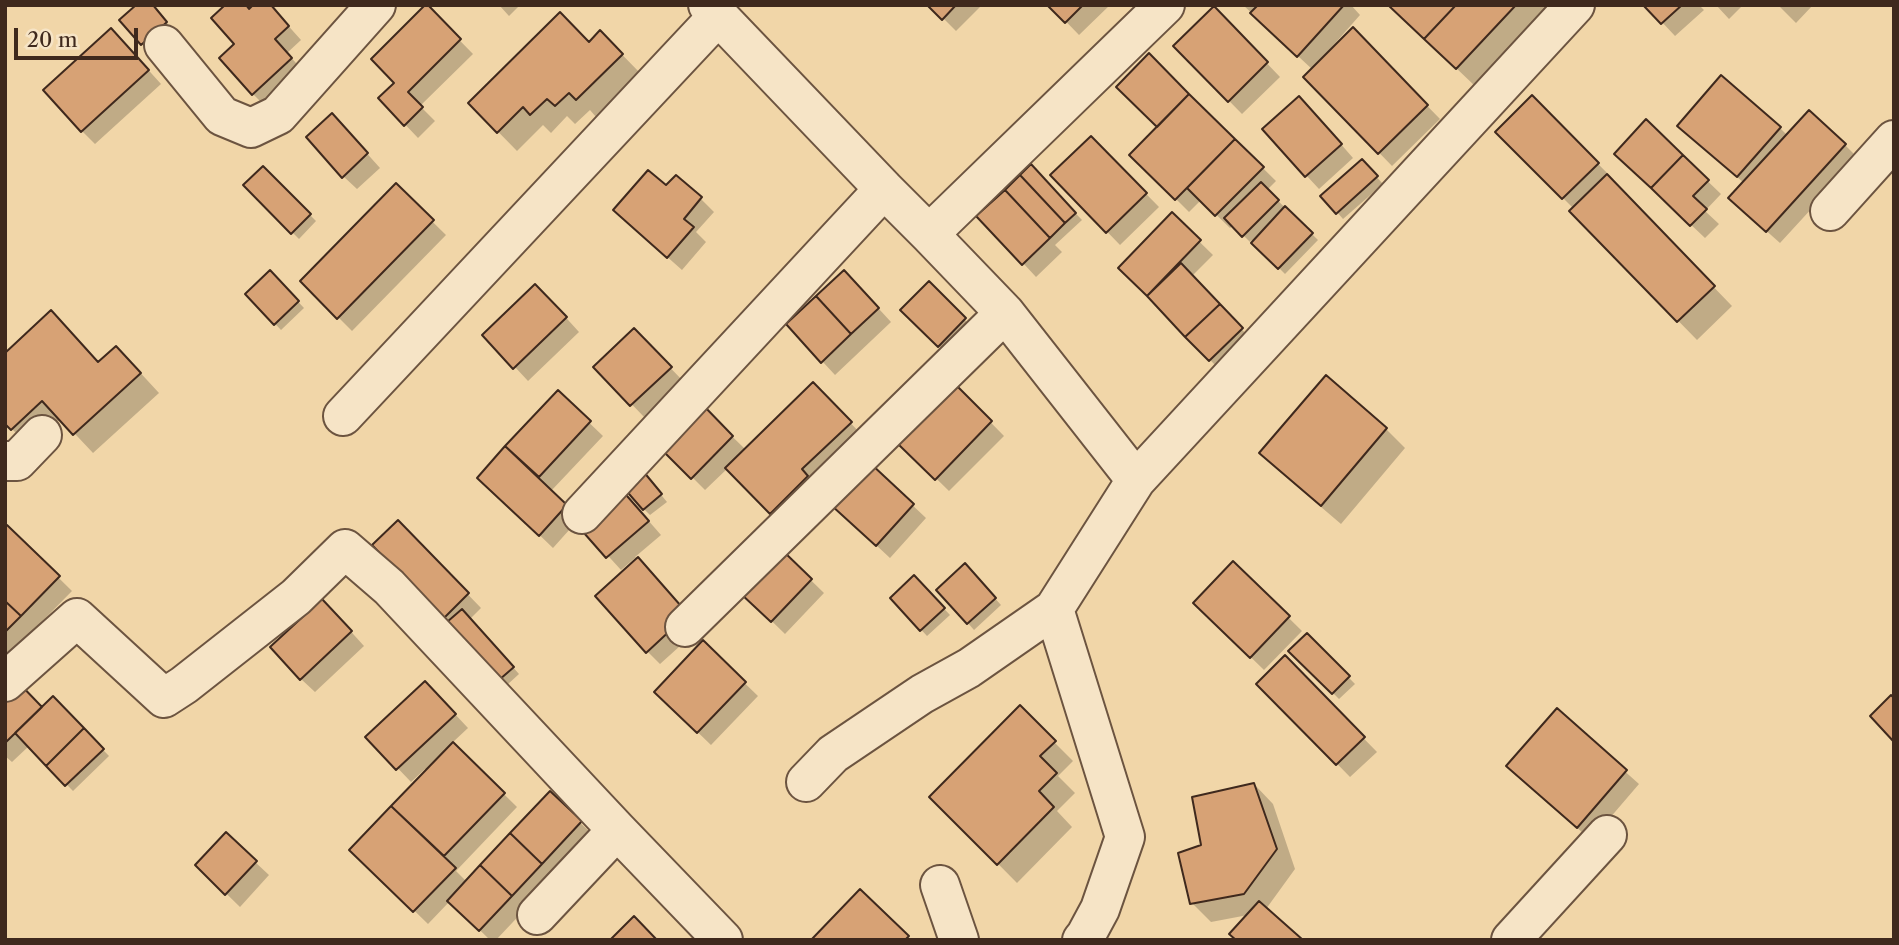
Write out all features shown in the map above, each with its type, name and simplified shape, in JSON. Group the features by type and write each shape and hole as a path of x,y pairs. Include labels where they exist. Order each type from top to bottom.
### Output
{"street":[{"path":"164,45 222,116 251,128 278,115 376,5"},
{"path":"929,234 1166,5"},
{"path":"806,782 833,754 922,694 969,668 1054,609 1136,480 1575,5"},
{"path":"343,416 713,11 1005,313 1136,480"},
{"path":"1830,211 1894,140"},
{"path":"582,514 884,189"},
{"path":"685,627 1005,313"},
{"path":"5,461 17,461 42,435"},
{"path":"5,682 77,618 164,698 296,597 345,549 389,587 723,940"},
{"path":"1054,609 1125,836 1100,909 1082,940"},
{"path":"537,915 617,830"},
{"path":"1511,940 1606,835"},
{"path":"940,885 959,940"}],"building":[{"path":"136,5 153,5 167,22 141,45 119,20"},
{"path":"225,5 246,5 249,9 253,5 271,5 289,26 275,39 292,58 252,95 219,58 234,44 211,18"},
{"path":"425,5 461,39 408,92 423,107 404,126 378,98 394,83 371,59"},
{"path":"927,5 956,5 942,20"},
{"path":"1047,5 1083,5 1065,23"},
{"path":"1258,5 1344,5 1297,57 1250,13"},
{"path":"1388,5 1456,5 1424,39"},
{"path":"1456,5 1516,5 1456,69 1424,39"},
{"path":"1643,5 1682,5 1661,24"},
{"path":"1214,6 1268,62 1228,102 1173,46"},
{"path":"560,12 589,42 600,30 623,54 576,100 569,93 555,106 547,99 530,115 523,107 497,133 468,103"},
{"path":"1353,27 1428,105 1378,154 1303,77"},
{"path":"111,28 149,70 81,132 43,90"},
{"path":"1149,53 1189,94 1157,127 1116,87"},
{"path":"1721,75 1781,127 1737,177 1677,126"},
{"path":"1189,94 1235,139 1175,200 1129,155"},
{"path":"1532,95 1599,163 1562,199 1495,132"},
{"path":"1299,96 1342,144 1305,177 1262,129"},
{"path":"1809,110 1846,144 1766,232 1728,198"},
{"path":"332,113 368,153 342,178 306,137"},
{"path":"1646,119 1683,155 1651,188 1614,154"},
{"path":"1091,136 1147,193 1106,233 1050,175"},
{"path":"1235,139 1264,167 1215,216 1187,188"},
{"path":"1683,155 1709,180 1693,196 1707,209 1690,226 1651,188"},
{"path":"1362,159 1378,176 1336,214 1320,196"},
{"path":"1031,164 1076,213 1065,223 1020,175"},
{"path":"263,166 311,214 291,234 243,185"},
{"path":"648,170 666,185 676,175 702,197 684,219 694,227 667,258 613,210"},
{"path":"1607,174 1715,286 1677,322 1569,211"},
{"path":"1020,175 1065,223 1050,238 1005,190"},
{"path":"1261,182 1279,200 1242,237 1224,218"},
{"path":"396,183 434,220 337,319 300,281"},
{"path":"1005,190 1050,238 1022,265 976,216"},
{"path":"1285,206 1313,233 1278,269 1251,243"},
{"path":"1172,212 1201,240 1147,296 1118,268"},
{"path":"1181,263 1220,304 1185,337 1147,296"},
{"path":"270,270 299,301 274,325 245,294"},
{"path":"844,270 879,308 851,334 816,296"},
{"path":"929,281 966,318 938,347 900,310"},
{"path":"535,284 567,317 513,369 482,335"},
{"path":"816,296 851,334 821,363 786,324"},
{"path":"1220,304 1243,328 1209,361 1185,337"},
{"path":"51,310 98,362 116,346 141,373 73,435 42,401 11,430 5,424 5,353"},
{"path":"634,328 672,367 630,406 593,367"},
{"path":"1326,375 1387,428 1321,506 1259,453"},
{"path":"813,382 852,422 802,469 808,476 770,514 725,468"},
{"path":"956,385 992,421 935,480 898,444"},
{"path":"558,390 591,421 539,477 505,446"},
{"path":"701,403 733,436 691,479 658,446"},
{"path":"505,446 567,505 539,536 477,478"},
{"path":"870,463 914,504 876,546 831,505"},
{"path":"643,471 662,494 643,510 623,487"},
{"path":"620,488 649,521 606,558 577,525"},
{"path":"398,520 469,593 443,619 372,545"},
{"path":"7,525 60,576 21,616 5,601"},
{"path":"782,550 812,579 771,622 740,593"},
{"path":"638,557 688,614 646,653 595,596"},
{"path":"1233,561 1290,616 1250,658 1193,603"},
{"path":"965,563 996,598 967,624 936,590"},
{"path":"914,575 945,608 920,631 890,598"},
{"path":"322,599 352,631 300,680 270,647"},
{"path":"5,601 21,616 5,632"},
{"path":"462,609 514,667 499,680 447,622"},
{"path":"1307,633 1350,676 1332,694 1288,651"},
{"path":"703,640 746,682 697,733 654,692"},
{"path":"1285,655 1365,737 1336,765 1256,684"},
{"path":"15,679 42,707 5,743 5,689"},
{"path":"425,681 456,714 396,770 365,737"},
{"path":"1891,695 1894,698 1894,742 1870,716"},
{"path":"53,696 84,728 46,766 15,733"},
{"path":"1020,705 1056,741 1040,756 1057,773 1039,791 1054,807 997,865 929,797"},
{"path":"1557,708 1627,770 1577,828 1506,766"},
{"path":"84,728 104,749 65,786 46,766"},
{"path":"453,742 505,793 444,856 391,806"},
{"path":"1254,783 1277,849 1244,894 1190,904 1178,853 1201,845 1192,797"},
{"path":"550,791 582,821 542,864 510,833"},
{"path":"391,806 456,868 413,912 349,850"},
{"path":"226,832 257,861 225,895 195,865"},
{"path":"510,833 542,864 512,896 480,865"},
{"path":"480,865 512,896 479,931 447,901"},
{"path":"860,889 909,936 905,940 811,940"},
{"path":"1259,901 1303,940 1236,940 1229,934"},
{"path":"634,916 657,940 610,940"}]}
